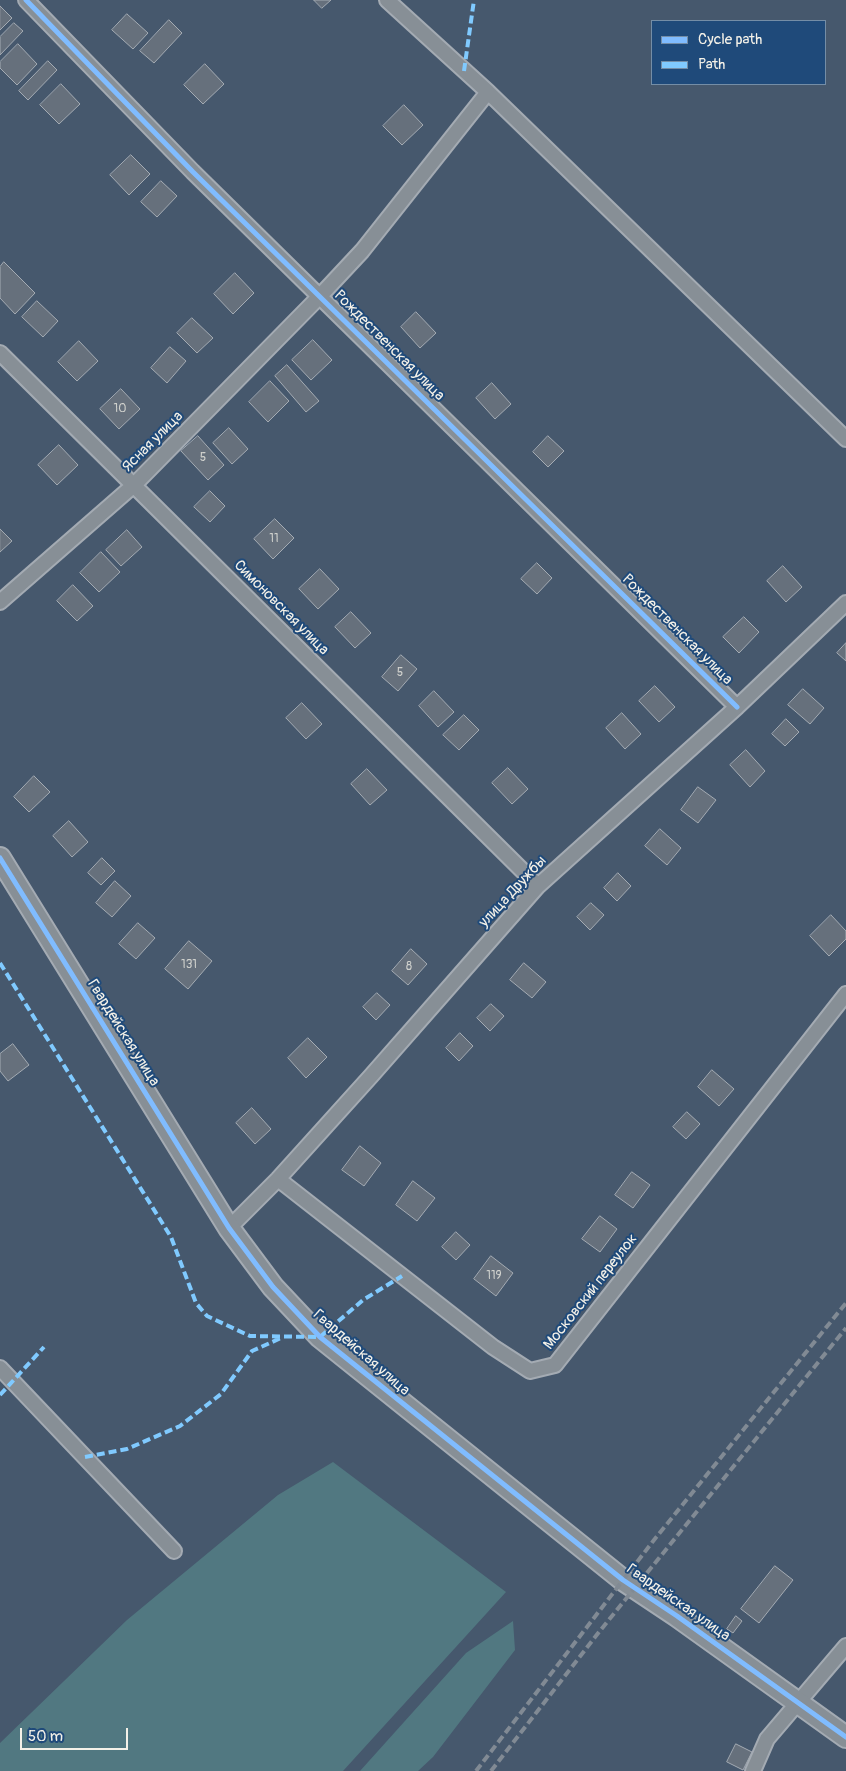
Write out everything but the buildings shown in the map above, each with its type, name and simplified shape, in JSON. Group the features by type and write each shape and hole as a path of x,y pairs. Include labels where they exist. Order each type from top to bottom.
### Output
{"street":[{"name":"Рождественская улица","path":"26,0 193,172 737,707"},
{"path":"387,0 488,92 846,439"},
{"name":"Ясная улица","path":"0,602 134,485 320,296 362,251 488,92"},
{"name":"Симоновская улица","path":"0,353 538,886"},
{"name":"улица Дружбы","path":"229,1228 278,1179 538,886 737,707 846,603"},
{"name":"Гвардейская улица","path":"0,858 229,1228 272,1287 320,1337 623,1580 846,1736"},
{"name":"Московский переулок","path":"278,1179 493,1347 530,1371 555,1365 846,994"},
{"path":"0,1368 174,1551"},
{"path":"753,1771 766,1739 799,1704 846,1646"}],"green space":[{"path":"333,1462 506,1592 343,1771 0,1771 0,1743 127,1620 278,1495"},
{"path":"513,1621 515,1650 433,1757 418,1771 360,1771 466,1653"}],"railway":[{"path":"476,1771 654,1540 846,1303"},
{"path":"491,1771 599,1632 846,1328"}],"marked path":[{"path":"464,71 474,0"},
{"path":"0,963 171,1237 196,1303 207,1316 250,1336 320,1337 363,1300 402,1276"},
{"path":"85,1457 127,1449 180,1426 221,1394 252,1351 281,1338"},
{"path":"0,1395 44,1347"}],"cycle path":[{"path":"26,0 193,172 737,707"},
{"path":"0,858 229,1228 273,1287 320,1337 623,1580 677,1616 846,1737"}]}
